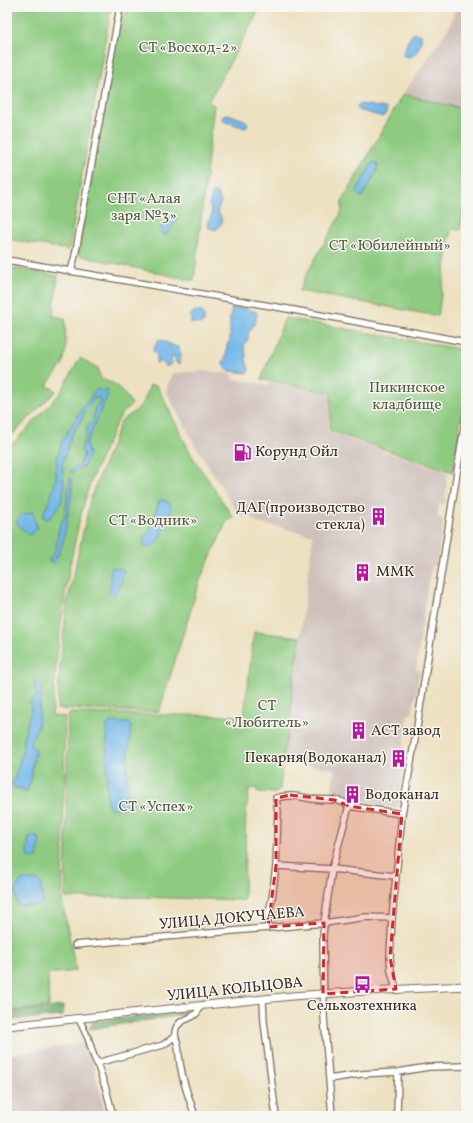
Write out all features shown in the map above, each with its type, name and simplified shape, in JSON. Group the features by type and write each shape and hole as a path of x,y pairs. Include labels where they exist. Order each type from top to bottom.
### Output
{"main road":[{"name":"УЛИЦА КОЛЬЦОВА","path":"7,1026 263,999 396,989 466,986"}],"street":[{"path":"71,271 120,7"},
{"path":"7,260 288,308 466,342"},
{"path":"396,989 391,971 390,957 395,876 402,814 466,415"},
{"path":"268,928 268,916 272,899 276,866 278,812 276,798 290,795 313,799 335,800 345,802 349,806 402,814"},
{"path":"332,1116 324,1024 324,923 332,869 349,806"},
{"path":"276,866 332,869 395,876"},
{"name":"УЛИЦА ДОКУЧАЕВА","path":"74,945 324,923 366,917 392,918"},
{"path":"263,999 264,1022 276,1116"},
{"path":"97,1063 163,1045 174,1037 179,1024 196,1015 200,1006"},
{"path":"79,1019 97,1063 113,1116"},
{"path":"174,1037 178,1044 182,1076 195,1116"},
{"path":"329,1079 361,1074 398,1072 428,1067 466,1066"},
{"path":"397,1116 398,1072"}],"highlighted area":[{"path":"290,795 335,800 349,806 402,814 390,957 396,989 323,994 324,923 268,927 276,866 276,798"}],"shaded area":[{"path":"455,7 466,7 466,110 403,94 450,26"},
{"path":"202,371 233,374 233,379 268,385 269,382 330,394 328,432 447,472 445,504 439,504 438,516 443,521 438,558 431,570 428,581 416,670 420,671 412,714 408,714 407,719 403,749 406,750 398,808 331,795 335,770 283,761 291,714 292,690 313,535 258,523 250,516 239,515 194,443 166,391 172,373"},
{"path":"87,1042 106,1116 7,1116 7,1055"}],"green space":[{"path":"7,7 111,7 69,250 7,239"},
{"name":"СНТ «Алая заря №3»","path":"120,7 261,7 208,102 214,105 194,281 78,255"},
{"name":"СТ «Юбилейный»","path":"403,94 466,110 466,197 460,230 451,229 438,316 299,291 306,275 342,212 342,201"},
{"path":"7,267 58,276 53,316 65,318 66,348 63,364 47,385 56,391 7,440"},
{"name":"Пикинское кладбище","path":"285,318 466,350 466,384 453,472 330,431 331,393 261,379"},
{"path":"80,358 98,368 100,377 117,386 132,404 121,415 115,426 86,496 73,550 63,605 57,661 52,716 65,717 62,901 76,971 48,974 49,1006 7,1012 7,679 9,654 7,653 7,449 61,392"},
{"name":"СТ «Водник»","path":"150,385 157,386 192,456 233,517 227,521 200,580 159,712 57,709 67,603 91,497 121,421 137,410 144,401"},
{"name":"СТ «Успех»","path":"254,632 300,637 292,690 291,714 283,756 280,790 276,793 257,792 257,788 249,789 246,808 244,900 134,897 65,898 68,716 70,713 244,716"},
{"path":"63,1006 63,1016 7,1020 7,1013"},
{"path":"194,1010 189,1014 89,1029 93,1022"}],"water":[{"path":"414,33 421,35 421,43 414,55 407,57 403,55 408,40"},
{"path":"360,104 386,108 387,111 383,117 358,110 357,106"},
{"path":"228,114 248,123 246,128 223,121 222,117"},
{"path":"375,162 378,166 377,171 362,197 359,196 357,193 358,189 371,165"},
{"path":"213,193 217,193 221,202 217,211 222,222 216,230 209,228 208,223 212,214 209,204"},
{"path":"173,214 176,215 177,218 169,232 165,235 162,234 160,229 163,223"},
{"path":"232,308 244,308 256,312 257,315 254,325 248,334 248,339 244,348 249,370 248,373 225,369 223,362 226,357 227,345 230,340 230,318"},
{"path":"193,312 202,312 204,315 204,322 201,324 191,323 191,315"},
{"path":"159,339 179,348 181,355 180,364 176,363 174,356 172,356 171,364 168,366 165,366 161,361 156,363 157,354 153,350"},
{"path":"96,389 101,392 107,390 108,394 86,445 89,454 84,466 71,473 70,471 72,469 80,464 84,454 81,449 86,437 87,427 93,421 95,408 100,401 99,398 95,398 85,410 83,417 72,434 62,464 64,488 61,503 51,517 47,519 43,517 43,514 51,497 56,479 57,458 62,442 74,421"},
{"path":"70,477 72,479 72,492 63,542 53,563 49,562 56,549 59,528 65,515"},
{"path":"163,500 168,502 171,506 165,527 159,539 153,546 147,548 144,547 144,537 150,530 159,501"},
{"path":"33,512 37,528 29,535 19,526 16,521 19,517"},
{"path":"112,567 122,569 124,572 119,588 113,595 109,593"},
{"path":"37,682 41,689 38,726 30,743 31,747 36,749 32,777 26,793 22,788 14,788 12,785 23,751 23,740 31,710 30,702 37,696 35,683"},
{"path":"110,722 128,723 131,726 127,768 126,806 123,808 109,808 107,802 107,726"},
{"path":"31,835 39,838 40,841 37,858 30,858 27,852 29,837"},
{"path":"21,880 36,880 41,883 43,902 40,905 21,906 17,904 15,893"}],"place":[{"name":"Корунд Ойл","path":"242,452"},
{"name":"ДАГ(производство стекла)","path":"378,517"},
{"name":"ММК","path":"363,572"},
{"name":"АСТ завод","path":"358,731"},
{"name":"Пекарня(Водоканал)","path":"399,758"},
{"name":"Водоканал","path":"352,795"},
{"name":"Сельхозтехника","path":"362,985"}],"park label":[{"name":"СТ «Восход-2»","path":"188,48"},
{"name":"СТ «Любитель»","path":"267,714"}]}
